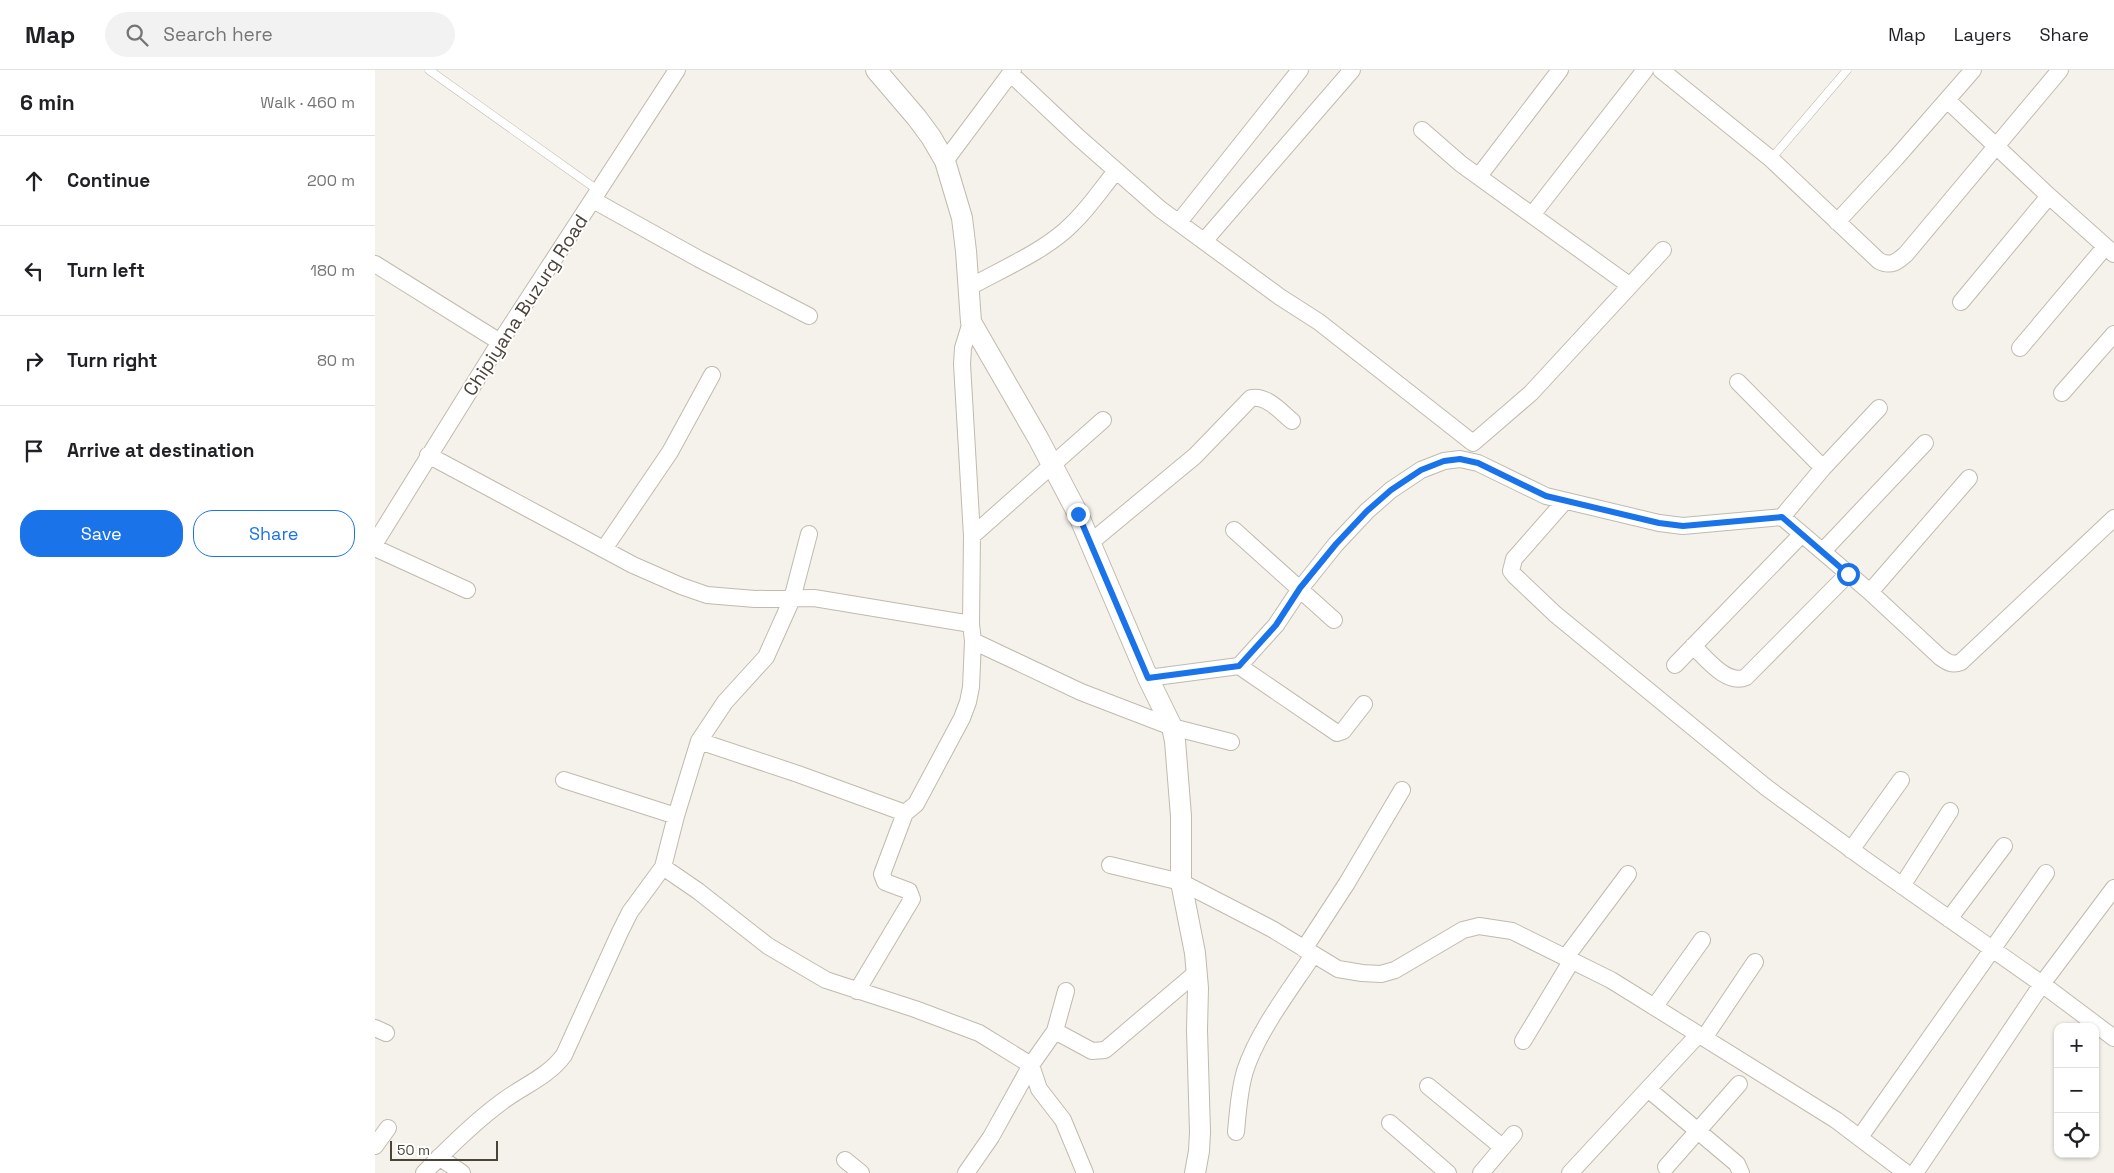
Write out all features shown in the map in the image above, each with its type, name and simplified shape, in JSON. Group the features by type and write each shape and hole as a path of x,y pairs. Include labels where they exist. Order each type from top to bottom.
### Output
{"street":[{"name":"Chipiyana Buzurg Road","path":"375,542 500,342 677,70"},
{"path":"857,991 912,899 909,891 885,882 882,874 905,813 916,804 962,718 971,687 973,641 971,624 972,536 962,364 963,348 971,322 962,218 945,162 931,137 876,70"},
{"path":"1179,222 1300,70"},
{"path":"1205,240 1352,70"},
{"path":"1479,176 1560,70"},
{"path":"1532,215 1645,70"},
{"path":"1661,70 1771,159 1879,261 1885,264 1898,262 1906,254 1995,145 2060,70"},
{"path":"1837,222 1973,70"},
{"path":"945,162 1012,72 1116,171 1160,209 1205,240 1280,297 1319,322 1473,443"},
{"path":"1947,100 2109,250 2019,348"},
{"path":"1422,130 1454,158 1629,285"},
{"path":"968,288 1047,244 1066,230 1079,217 1116,171"},
{"path":"596,195 707,264 809,316"},
{"path":"1961,302 2049,196"},
{"path":"1460,459 1473,443 1531,393 1663,250"},
{"path":"375,264 500,342"},
{"path":"971,322 1053,466 1091,542 1148,678 1172,727 1181,816 1181,882 1188,911 1197,972 1200,1132 1195,1173"},
{"path":"2062,393 2114,334"},
{"path":"604,549 670,452 712,375"},
{"path":"1738,382 1823,468"},
{"path":"1091,542 1195,456 1251,398 1258,397 1266,400 1292,421"},
{"path":"1148,678 1239,666 1276,625 1300,588 1336,544 1367,511 1391,490 1421,470 1444,461 1460,459 1478,463 1546,496 1659,523 1683,526 1782,517 1823,468 1879,408"},
{"path":"972,536 1103,420"},
{"path":"1823,551 1925,443"},
{"path":"429,455 633,565 707,595 792,599 814,598 971,624"},
{"path":"1870,592 1969,478"},
{"path":"1565,501 1514,559 1511,571 1515,576 1555,614 1767,788 1851,850 2042,984 2114,1038"},
{"path":"1782,517 1870,592 1940,657 1948,663 1956,664 1961,662 2114,518"},
{"path":"1234,530 1335,620"},
{"path":"424,1173 454,1141 503,1101 559,1062 565,1055 619,932 630,912 663,867 676,816 699,742 725,702 766,657 792,599 809,534"},
{"path":"1675,664 1802,534"},
{"path":"375,548 467,590"},
{"path":"1693,646 1727,676 1734,680 1746,677 1848,574"},
{"path":"973,641 1081,692 1172,727 1231,742"},
{"path":"1239,666 1337,733 1343,731 1364,704"},
{"path":"699,742 798,774 905,813"},
{"path":"564,780 676,816"},
{"path":"1851,850 1901,780"},
{"path":"1236,1132 1241,1088 1250,1058 1347,883 1402,790"},
{"path":"1902,886 1950,810"},
{"path":"1949,919 2004,846"},
{"path":"1110,865 1181,882 1272,929 1338,969 1362,973 1381,974 1395,970 1463,930 1479,926 1512,931 1611,980 1655,1006 1861,1137 1895,1170"},
{"path":"663,867 698,891 768,946 826,980 915,1009 979,1034 1031,1065 1039,1089 1063,1120 1085,1173"},
{"path":"1861,1137 1991,949 2047,873"},
{"path":"1523,1041 1569,958 1628,874"},
{"path":"1915,1173 2042,984 2114,888"},
{"path":"1655,1006 1702,940"},
{"path":"1570,1173 1648,1089 1701,1036 1755,962"},
{"path":"1055,1031 1092,1051 1105,1050 1197,972"},
{"path":"966,1173 991,1137 1031,1065 1055,1031 1067,991"},
{"path":"1666,1167 1739,1084"},
{"path":"1427,1086 1502,1147"},
{"path":"1648,1089 1737,1164 1741,1173"},
{"path":"1389,1123 1448,1173"},
{"path":"375,1146 388,1128"},
{"path":"1481,1173 1514,1134"},
{"path":"439,1157 462,1173"},
{"path":"845,1160 861,1173"}],"lane":[{"path":"429,70 596,195"},
{"path":"1771,159 1847,70"}],"route":[{"path":"1078,514 1148,678 1239,666 1276,625 1300,588 1336,544 1367,511 1391,490 1421,470 1444,461 1460,459 1478,463 1546,496 1659,523 1683,526 1782,517 1848,574"}]}
